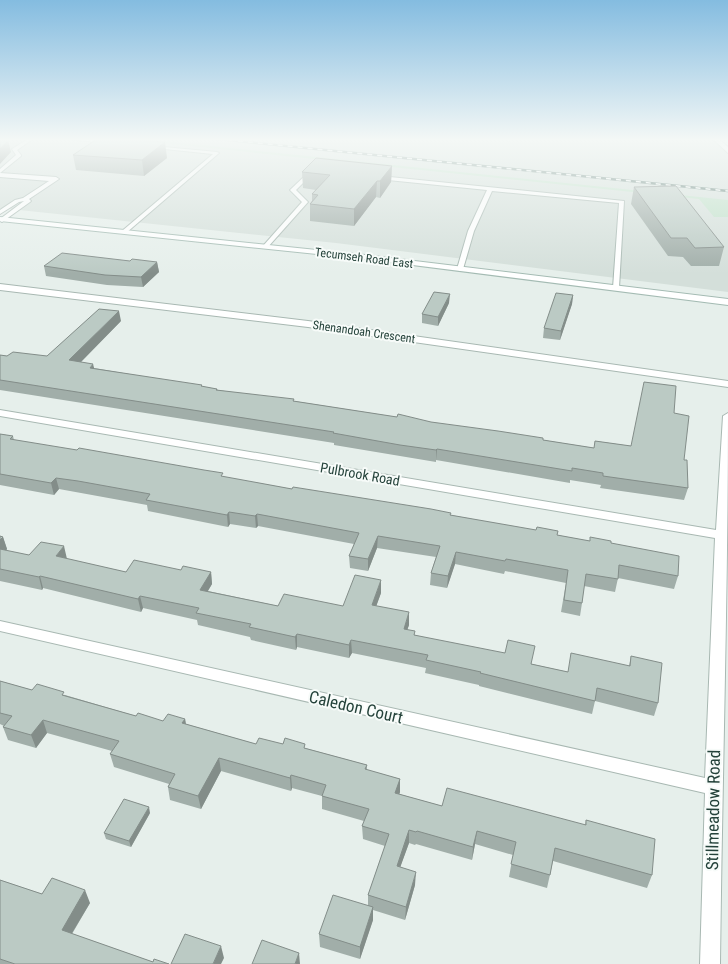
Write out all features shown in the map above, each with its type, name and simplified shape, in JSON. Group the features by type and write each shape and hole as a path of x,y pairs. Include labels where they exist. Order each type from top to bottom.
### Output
{"street":[{"name":"Tecumseh Road East","path":"1,217 460,269 728,302"},
{"name":"Shenandoah Crescent","path":"0,287 308,324 728,384"},
{"name":"Pulbrook Road","path":"0,413 721,535"},
{"name":"Stillmeadow Road","path":"710,964 713,787 721,535 728,416"},
{"name":"Caledon Court","path":"0,626 713,787"}],"lane":[{"path":"1,217 28,202 25,199 48,184"},
{"path":"124,232 181,184"},
{"path":"265,247 305,202 293,190 299,184"},
{"path":"443,184 622,202 616,288"},
{"path":"460,269 471,231 490,189"}],"shaded area":[{"path":"0,184 728,184 728,292 336,243 0,208"}],"green space":[{"path":"555,184 575,184 728,200 728,217 714,217 699,199"}],"building":[{"path":"321,184 375,184 354,209 310,204 318,195 312,194"},
{"path":"676,186 724,247 695,248 687,238 671,238 634,187"},
{"path":"62,253 130,261 132,259 157,262 141,277 105,275 44,266"},
{"path":"434,292 450,294 438,317 422,314"},
{"path":"556,293 573,295 561,331 544,328"},
{"path":"99,309 119,311 69,360 93,364 90,368 202,385 201,386 217,389 216,390 294,399 293,401 397,417 398,414 431,422 543,438 543,440 594,448 595,441 631,446 644,382 676,386 674,413 689,416 684,460 687,460 688,488 603,476 603,473 572,468 572,471 437,449 400,445 333,433 334,432 0,380 0,355 7,356 13,352 47,356"},
{"path":"0,434 13,436 10,439 77,450 79,448 223,473 221,476 292,489 293,487 431,509 451,513 450,515 536,530 537,527 558,531 557,535 590,541 590,537 611,541 611,543 679,556 678,576 619,565 618,579 586,574 582,603 564,600 568,570 456,552 448,576 431,573 440,546 378,536 368,559 349,556 359,533 257,514 255,516 229,512 227,515 146,500 150,494 78,481 56,478 51,483 0,474"},
{"path":"41,542 64,546 56,556 126,572 134,560 181,570 183,566 211,572 200,590 278,606 284,594 343,606 355,575 381,580 372,605 409,612 404,629 415,631 414,635 505,653 508,640 535,646 531,664 568,672 571,653 630,666 631,656 662,663 658,703 597,688 595,701 480,673 481,672 426,660 428,655 351,640 349,645 297,634 295,637 249,627 251,624 196,613 199,608 140,596 138,599 40,576 0,569 0,549 29,555"},
{"path":"0,681 32,690 37,684 64,692 62,695 136,716 138,713 163,721 168,714 185,719 182,723 256,744 259,738 283,744 285,738 305,744 304,748 367,765 365,769 400,779 395,793 442,806 447,788 586,825 586,820 655,839 652,875 555,848 550,875 511,864 516,842 477,831 473,847 409,830 397,866 416,872 406,907 368,895 389,834 362,826 369,809 322,796 326,785 291,775 290,778 219,758 198,796 168,787 175,774 110,754 119,741 43,720 31,735 3,727 12,716 0,713"},
{"path":"124,799 149,807 129,841 104,833"},
{"path":"52,878 85,890 62,930 153,962 154,959 169,964 15,964 0,959 0,880 42,894"},
{"path":"333,895 373,907 360,947 319,934"},
{"path":"185,934 221,946 213,964 171,964"},
{"path":"262,940 299,953 295,964 252,964"}],"railway":[{"path":"659,184 728,191"}]}
